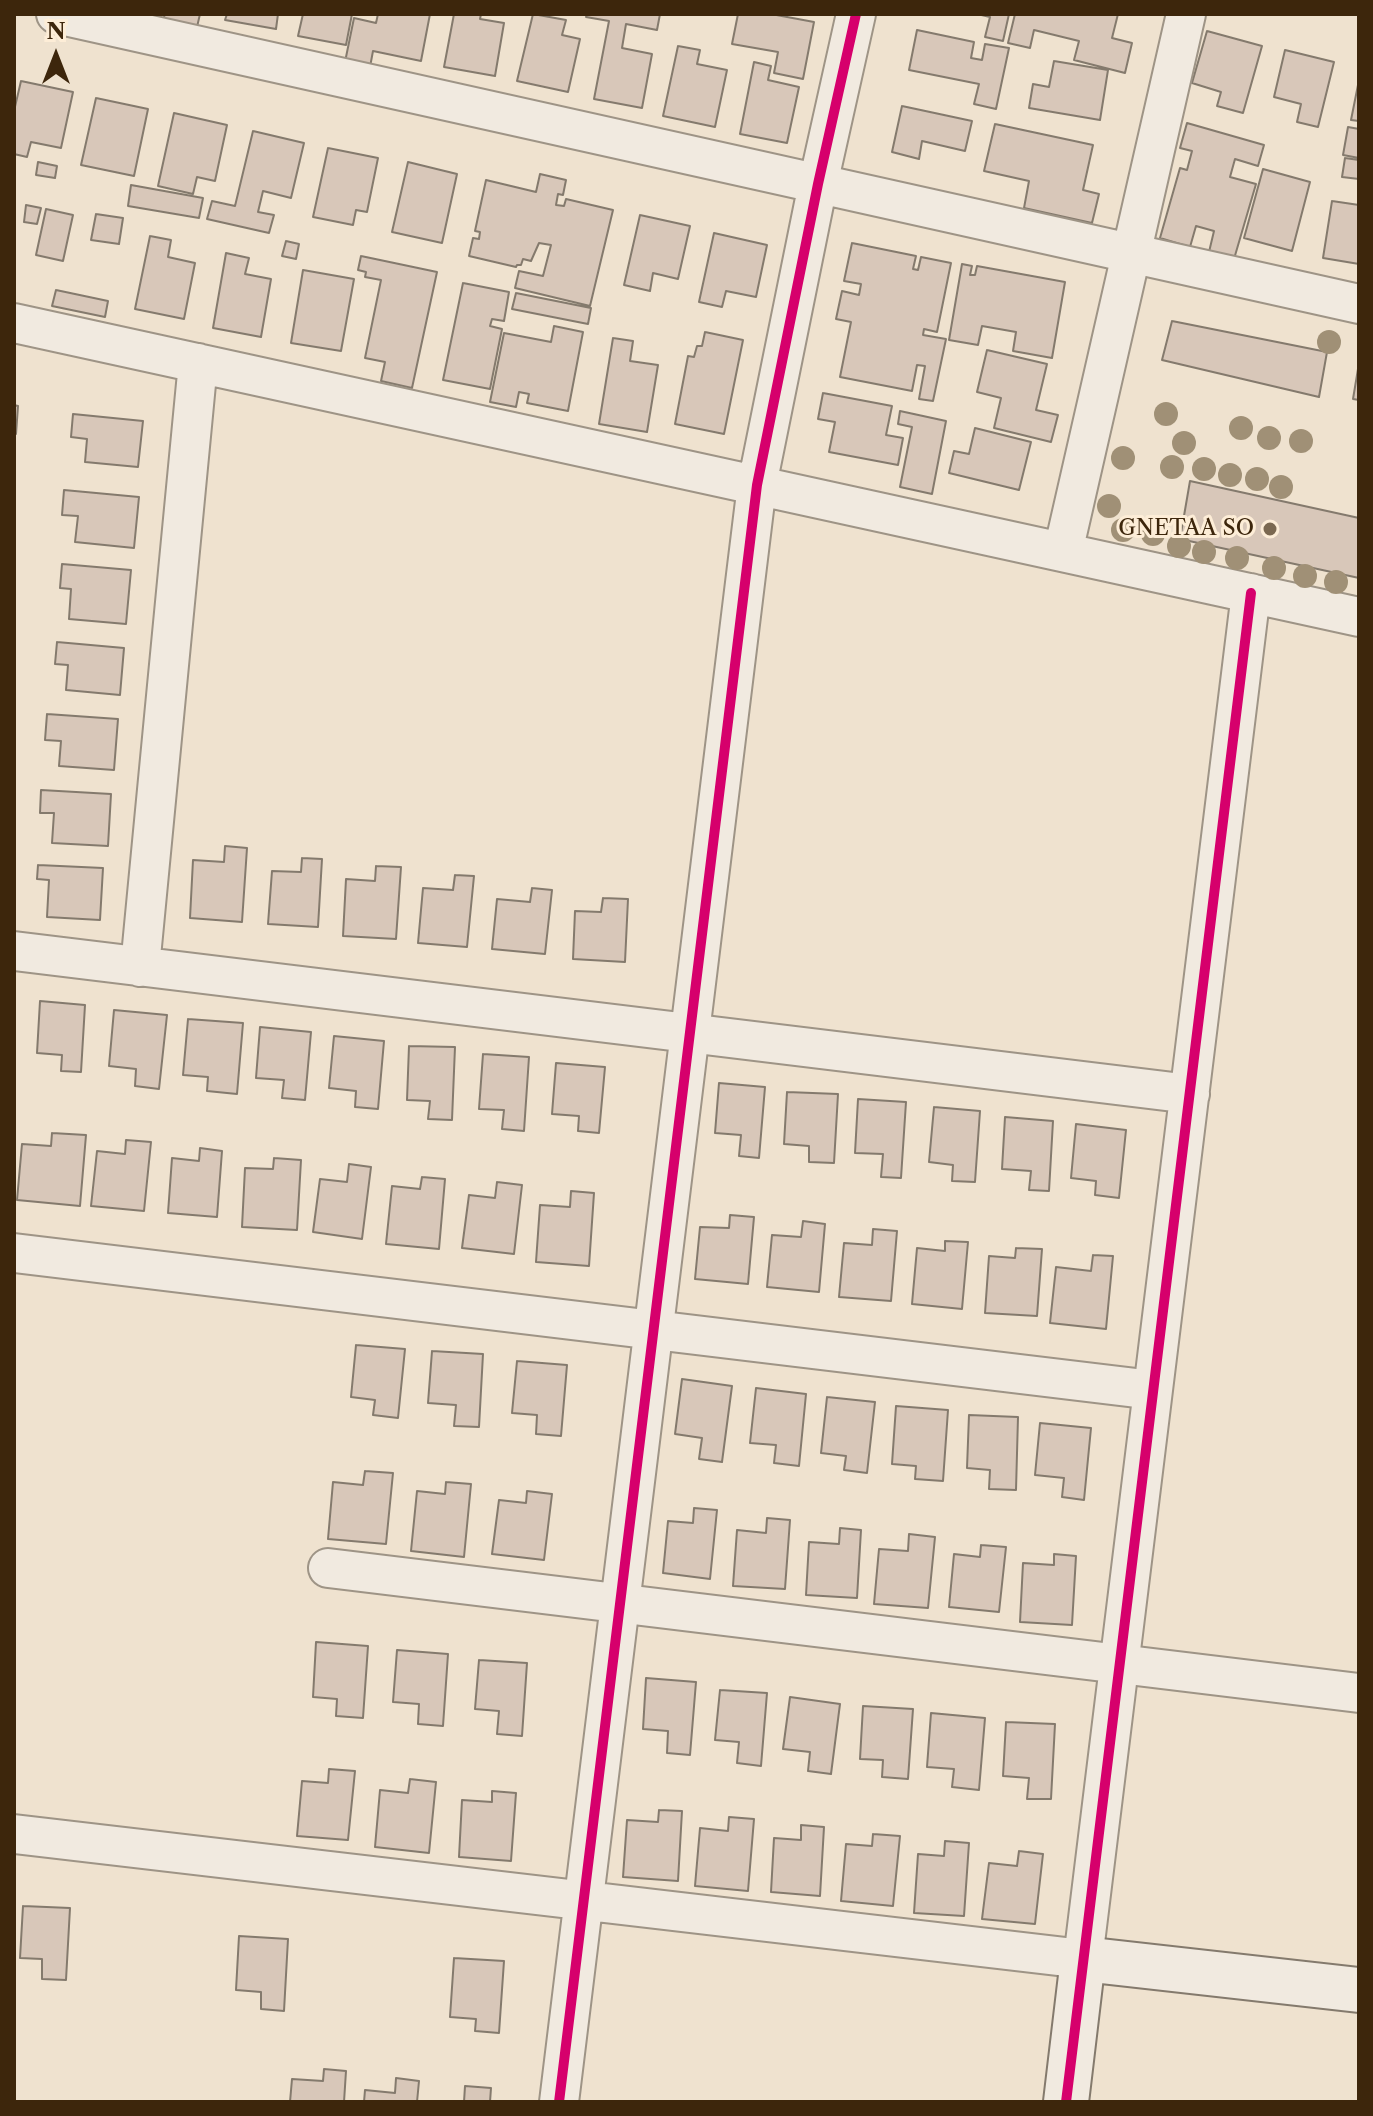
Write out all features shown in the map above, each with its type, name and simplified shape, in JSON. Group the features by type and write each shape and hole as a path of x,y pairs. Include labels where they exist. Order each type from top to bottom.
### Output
{"street":[{"path":"56,14 1359,304"},
{"path":"559,2102 757,485 856,14"},
{"path":"1063,552 1186,14"},
{"path":"14,323 1359,617"},
{"path":"140,967 198,363"},
{"path":"1066,2102 1251,593"},
{"path":"14,951 1190,1094"},
{"path":"14,1253 1153,1390"},
{"path":"328,1568 1359,1693"},
{"path":"14,1834 1359,1990"}],"building":[{"path":"165,14 200,14 197,27 163,20"},
{"path":"227,14 278,14 276,29 225,20"},
{"path":"303,14 352,14 346,45 298,36"},
{"path":"378,14 430,14 421,61 373,51 370,67 345,62 354,18 376,23"},
{"path":"454,14 481,14 480,19 504,23 495,76 444,67"},
{"path":"533,14 566,20 562,35 580,39 568,92 517,81"},
{"path":"587,14 660,14 657,30 626,24 622,48 652,54 642,108 594,99 609,21 586,17"},
{"path":"738,14 771,14 814,22 803,79 774,73 778,52 732,44"},
{"path":"977,14 1009,14 1003,41 985,37 990,17"},
{"path":"1015,14 1118,14 1112,38 1132,43 1125,73 1074,60 1079,41 1034,30 1030,48 1008,43"},
{"path":"917,30 974,42 971,58 982,60 985,44 1009,48 996,109 974,104 979,84 909,70"},
{"path":"1207,31 1262,46 1243,113 1217,106 1221,92 1192,83"},
{"path":"678,46 700,50 697,64 727,70 715,127 663,116"},
{"path":"1285,50 1334,62 1318,127 1297,122 1301,104 1274,97"},
{"path":"1054,61 1108,70 1100,120 1029,108 1033,84 1049,87"},
{"path":"754,62 771,66 768,80 799,87 787,143 740,134"},
{"path":"1359,80 1359,121 1351,120"},
{"path":"21,81 73,92 61,148 31,142 27,157 14,154 14,111"},
{"path":"96,98 148,109 134,176 81,165"},
{"path":"902,106 972,121 965,151 922,141 919,159 892,152"},
{"path":"174,113 227,125 215,181 197,177 193,194 158,186"},
{"path":"1187,123 1264,145 1258,166 1235,159 1230,177 1256,184 1234,259 1209,252 1214,231 1196,226 1190,247 1160,238 1180,168 1187,170 1192,151 1180,148"},
{"path":"995,124 1093,145 1083,190 1099,194 1092,223 1024,208 1029,181 984,171"},
{"path":"1348,127 1359,129 1359,158 1343,155"},
{"path":"253,131 304,143 291,198 263,191 258,212 274,215 269,233 207,219 212,201 235,206"},
{"path":"328,148 378,158 367,212 356,210 353,225 313,217"},
{"path":"1345,158 1359,160 1359,179 1342,177"},
{"path":"38,162 57,166 55,178 36,175"},
{"path":"408,162 457,174 442,243 392,232"},
{"path":"1263,169 1310,182 1292,251 1244,238"},
{"path":"540,174 566,180 563,195 558,194 556,205 564,206 566,199 613,210 590,306 515,288 519,271 543,276 551,245 539,243 531,261 523,259 521,265 516,267 469,256 473,238 479,239 480,232 475,231 486,180 536,192"},
{"path":"131,185 203,198 199,218 128,206"},
{"path":"1332,201 1359,205 1359,264 1323,258"},
{"path":"26,205 41,208 37,224 24,222"},
{"path":"46,209 73,215 63,261 36,255"},
{"path":"96,214 123,218 119,244 91,240"},
{"path":"640,215 690,226 678,279 653,273 650,291 624,285"},
{"path":"714,233 767,245 756,297 726,291 722,307 699,302"},
{"path":"150,236 171,240 168,257 195,263 184,319 135,309"},
{"path":"286,241 299,244 296,259 282,256"},
{"path":"852,243 916,256 913,269 918,270 921,257 951,263 937,332 924,329 923,335 946,339 933,401 919,399 925,366 917,365 912,391 840,377 851,322 836,319 842,291 859,295 861,284 844,281"},
{"path":"226,253 249,258 245,274 271,279 261,337 213,328"},
{"path":"361,256 437,272 412,388 381,381 385,362 365,358 381,280 365,277 366,272 358,270"},
{"path":"962,264 972,266 970,275 975,275 977,266 1065,282 1052,358 1013,351 1016,332 982,326 978,345 949,340"},
{"path":"303,270 354,279 341,351 291,343"},
{"path":"463,283 509,292 504,321 492,319 490,326 502,329 490,389 443,380"},
{"path":"56,290 108,301 105,317 52,306"},
{"path":"516,293 591,308 588,324 512,309"},
{"path":"1172,321 1327,352 1319,397 1162,360"},
{"path":"554,326 583,332 568,411 527,403 529,394 519,392 516,407 490,402 504,333 551,342"},
{"path":"705,332 743,340 724,434 675,424 688,356 694,357 697,346 702,346"},
{"path":"613,338 633,341 630,361 658,365 647,432 599,424"},
{"path":"987,350 1047,364 1036,410 1058,415 1051,442 994,428 1001,398 977,392"},
{"path":"1359,363 1359,400 1353,399"},
{"path":"823,393 892,406 886,435 903,438 898,465 829,452 835,422 818,419"},
{"path":"14,405 18,406 16,434 14,434"},
{"path":"900,411 946,421 932,494 900,487 912,427 898,424"},
{"path":"73,414 143,421 138,467 85,462 87,439 71,437"},
{"path":"975,428 1031,442 1019,490 949,473 954,451 969,454"},
{"name":"GNETAA SO","path":"1190,481 1359,518 1359,578 1180,539"},
{"path":"64,490 139,497 134,548 75,542 78,516 62,515"},
{"path":"62,564 131,570 126,624 69,619 71,589 60,588"},
{"path":"57,642 124,648 120,695 66,690 68,665 55,664"},
{"path":"47,714 118,719 114,770 59,766 61,741 45,740"},
{"path":"41,790 111,794 108,846 52,843 54,813 40,813"},
{"path":"225,846 247,848 242,922 190,918 193,860 224,862"},
{"path":"302,858 322,859 318,927 268,924 272,871 301,872"},
{"path":"38,865 103,868 100,920 47,917 49,880 37,879"},
{"path":"376,866 401,867 396,939 343,936 346,879 375,881"},
{"path":"455,875 474,876 467,947 418,943 423,888 453,890"},
{"path":"532,888 552,890 545,954 492,949 497,899 530,902"},
{"path":"603,898 628,899 625,962 573,959 575,911 601,912"},
{"path":"40,1001 85,1005 81,1072 61,1071 62,1055 37,1053"},
{"path":"114,1010 167,1015 159,1089 135,1086 136,1069 109,1066"},
{"path":"188,1019 243,1023 237,1094 207,1091 208,1077 183,1075"},
{"path":"260,1027 311,1032 305,1100 282,1098 284,1080 256,1078"},
{"path":"334,1036 384,1041 378,1109 355,1107 356,1091 329,1088"},
{"path":"409,1046 455,1047 452,1120 428,1119 430,1101 407,1100"},
{"path":"483,1054 529,1057 524,1131 502,1129 504,1110 479,1109"},
{"path":"556,1063 605,1067 599,1133 578,1131 579,1116 552,1114"},
{"path":"719,1083 765,1087 759,1158 739,1156 741,1135 715,1133"},
{"path":"787,1092 838,1094 834,1163 809,1162 809,1146 784,1144"},
{"path":"858,1099 906,1102 901,1178 881,1177 883,1154 855,1153"},
{"path":"934,1107 980,1111 975,1182 952,1181 953,1165 929,1162"},
{"path":"1005,1117 1053,1121 1049,1191 1029,1190 1031,1171 1002,1169"},
{"path":"1076,1124 1126,1130 1119,1198 1095,1195 1096,1181 1071,1178"},
{"path":"52,1133 86,1135 80,1206 17,1200 22,1144 51,1146"},
{"path":"126,1140 151,1142 144,1211 91,1206 97,1151 125,1154"},
{"path":"200,1148 222,1151 217,1217 168,1213 172,1158 199,1161"},
{"path":"274,1158 301,1160 297,1230 242,1227 245,1168 273,1169"},
{"path":"349,1164 371,1167 362,1239 313,1232 320,1179 347,1182"},
{"path":"422,1177 445,1179 439,1249 386,1244 392,1186 420,1189"},
{"path":"497,1182 522,1185 514,1254 462,1248 469,1195 495,1198"},
{"path":"571,1191 594,1193 589,1266 536,1262 540,1205 570,1207"},
{"path":"730,1215 754,1217 748,1284 695,1279 700,1227 729,1228"},
{"path":"803,1221 825,1224 819,1292 767,1287 772,1235 801,1237"},
{"path":"873,1229 897,1231 891,1301 839,1297 844,1243 872,1245"},
{"path":"945,1241 968,1242 962,1309 912,1304 917,1248 945,1251"},
{"path":"1016,1248 1042,1249 1037,1316 985,1313 989,1256 1015,1258"},
{"path":"1093,1255 1113,1256 1106,1329 1050,1323 1056,1267 1091,1271"},
{"path":"356,1345 405,1349 398,1418 373,1415 375,1400 351,1397"},
{"path":"432,1351 483,1354 479,1427 454,1426 456,1405 428,1403"},
{"path":"517,1361 567,1365 561,1436 536,1434 537,1415 512,1413"},
{"path":"682,1379 732,1386 722,1462 699,1459 702,1438 675,1434"},
{"path":"756,1388 806,1394 799,1466 774,1463 776,1445 750,1443"},
{"path":"827,1397 875,1402 867,1473 844,1470 846,1456 821,1453"},
{"path":"896,1406 948,1410 943,1481 915,1479 916,1466 892,1464"},
{"path":"969,1415 1018,1417 1016,1490 989,1489 990,1470 967,1468"},
{"path":"1040,1423 1091,1428 1084,1500 1062,1497 1064,1478 1035,1475"},
{"path":"365,1471 393,1473 386,1544 328,1539 333,1482 363,1485"},
{"path":"446,1482 471,1484 464,1557 411,1551 417,1491 445,1494"},
{"path":"527,1491 552,1494 544,1560 492,1554 499,1500 526,1503"},
{"path":"694,1508 717,1510 710,1579 663,1573 668,1521 693,1523"},
{"path":"767,1518 790,1520 785,1589 733,1586 737,1530 766,1533"},
{"path":"840,1528 861,1530 857,1598 806,1595 809,1542 839,1544"},
{"path":"909,1534 935,1537 928,1608 874,1604 879,1549 908,1551"},
{"path":"981,1545 1006,1547 999,1612 949,1607 954,1554 980,1557"},
{"path":"1054,1554 1076,1556 1072,1625 1020,1622 1023,1563 1054,1565"},
{"path":"316,1642 368,1646 363,1718 336,1716 337,1699 313,1697"},
{"path":"397,1650 448,1654 443,1726 418,1724 419,1704 393,1702"},
{"path":"479,1660 527,1663 522,1736 497,1734 499,1711 475,1709"},
{"path":"646,1678 696,1682 690,1755 667,1753 668,1731 643,1729"},
{"path":"720,1690 767,1693 761,1766 737,1763 739,1742 715,1740"},
{"path":"790,1697 840,1704 831,1774 808,1771 810,1752 783,1749"},
{"path":"863,1706 913,1709 908,1779 882,1777 883,1760 860,1759"},
{"path":"931,1713 985,1718 979,1790 952,1787 954,1769 927,1767"},
{"path":"1006,1722 1055,1724 1051,1799 1027,1799 1029,1778 1003,1776"},
{"path":"329,1769 355,1771 348,1840 297,1836 302,1781 328,1783"},
{"path":"410,1779 436,1782 429,1853 375,1847 380,1790 408,1793"},
{"path":"492,1791 516,1793 511,1861 459,1857 462,1800 492,1802"},
{"path":"659,1810 682,1811 678,1881 623,1877 627,1820 658,1822"},
{"path":"729,1817 754,1819 748,1891 695,1886 700,1828 728,1831"},
{"path":"801,1825 824,1827 820,1896 771,1892 774,1838 801,1840"},
{"path":"873,1834 900,1836 893,1906 841,1901 846,1844 872,1846"},
{"path":"945,1841 969,1843 964,1916 914,1913 918,1854 944,1856"},
{"path":"1019,1851 1043,1854 1035,1924 982,1919 989,1863 1017,1866"},
{"path":"23,1906 70,1908 66,1980 42,1979 42,1959 20,1958"},
{"path":"239,1936 288,1939 284,2011 261,2009 261,1992 236,1990"},
{"path":"454,1958 504,1961 499,2033 475,2031 476,2019 450,2017"},
{"path":"324,2069 346,2071 344,2102 290,2102 292,2079 323,2081"},
{"path":"396,2078 419,2081 417,2102 364,2102 365,2090 395,2093"},
{"path":"465,2086 491,2088 490,2102 464,2102"}],"cycle path":[{"path":"559,2102 757,485 856,14"},
{"path":"1066,2102 1251,593"}],"place":[{"name":"GNETAA SO","path":"1270,529"}]}
